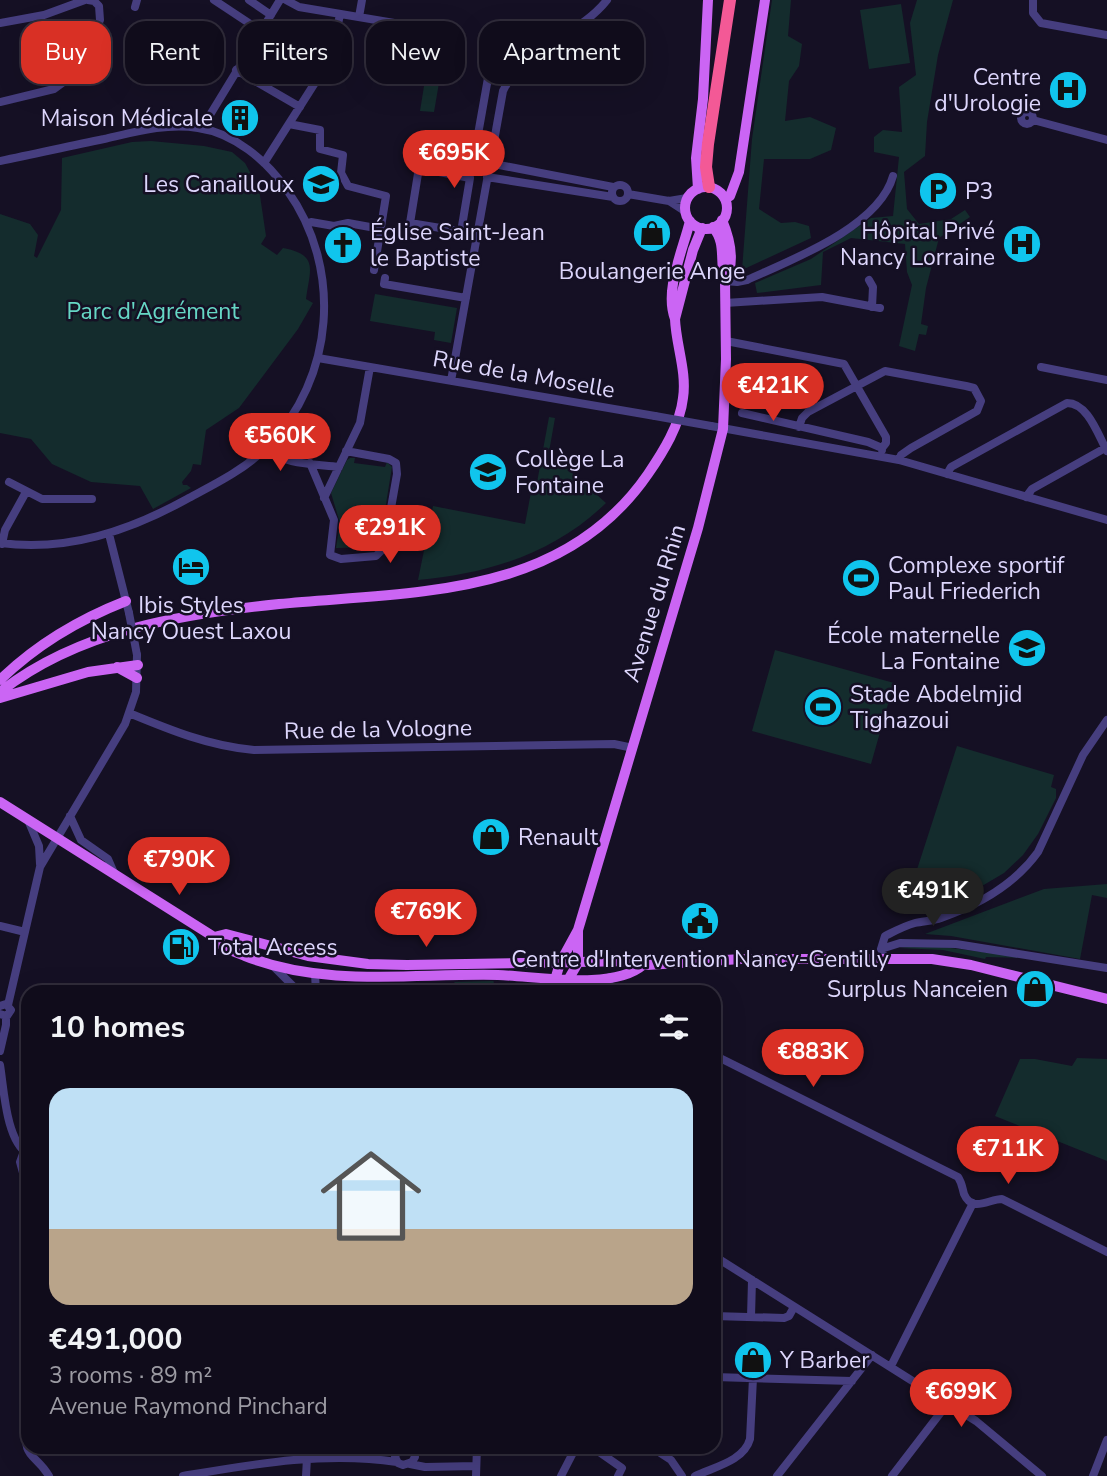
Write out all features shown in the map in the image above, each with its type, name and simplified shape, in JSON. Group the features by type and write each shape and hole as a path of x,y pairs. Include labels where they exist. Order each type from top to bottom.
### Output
{"highway":[{"path":"712,192 706,167 708,144 720,48 730,0"}],"main road":[{"path":"675,319 693,250 726,210 712,192 696,158 703,99 708,0"},
{"path":"0,692 58,656 90,642 141,626 225,610 462,587 514,574 561,553 593,532 629,498 655,464 674,430 682,407 684,386 675,319 671,309 688,217 687,198 712,192 730,196 739,172 765,0"},
{"path":"688,217 713,225"},
{"name":"Avenue du Rhin","path":"578,962 578,936 701,518 723,429 725,281 722,270 722,239 713,225"},
{"path":"0,680 74,624 126,601"},
{"path":"0,698 48,682 138,660"},
{"path":"117,667 137,678"},
{"path":"0,802 215,937 221,946 273,966 328,975 497,975 541,985"},
{"path":"215,937 226,934 290,952 338,961 408,965 633,961 643,965 883,954 950,961 1107,999"},
{"path":"578,936 590,957 604,968 610,977"},
{"name":"Avenue du Rhin","path":"555,985 560,963 578,936"},
{"path":"290,952 308,964 315,974"},
{"path":"328,975 336,970 338,961"},
{"path":"568,980 578,962"},
{"path":"559,985 568,980 635,972 643,965"}],"street":[{"path":"0,23 44,15 86,0 99,6 100,20 81,64 72,75 54,89 0,102"},
{"path":"249,0 271,15"},
{"path":"267,21 283,0 299,7 383,21"},
{"path":"359,17 362,0"},
{"path":"452,381 501,96 519,67 593,15 607,0"},
{"path":"1033,0 1033,13 1041,23 1107,35"},
{"path":"216,1 247,21"},
{"path":"264,163 332,56 340,14"},
{"path":"202,128 238,67"},
{"path":"236,70 300,107"},
{"path":"474,157 487,84"},
{"path":"1033,120 1107,141"},
{"path":"289,124 320,130 318,148 343,155 341,173 348,186 385,194 374,270"},
{"path":"0,161 160,127 202,128 236,142 264,163 294,200 307,224 319,258 324,287 324,323 318,358 298,405 286,425 265,448 236,471 157,516 109,534 52,544 1,543 5,530 26,492"},
{"path":"477,234 410,223 422,149 474,157 613,187"},
{"path":"419,169 470,178 461,232"},
{"path":"725,281 747,280 805,254 839,234 881,199 893,176"},
{"path":"487,177 613,197 622,201 628,194"},
{"path":"613,187 624,185 628,194"},
{"path":"613,187 613,197"},
{"path":"628,194 669,201 687,198"},
{"path":"669,201 688,217"},
{"path":"307,224 311,222 334,226 348,223 381,229"},
{"path":"385,278 384,284 466,298"},
{"path":"725,303 812,297 876,307 873,287 869,280"},
{"path":"726,341 839,361 849,368 886,437 882,452"},
{"name":"Rue de la Moselle","path":"318,358 723,429 882,452"},
{"path":"324,498 360,423 370,366"},
{"path":"1041,367 1107,380"},
{"path":"799,427 808,412 882,372 889,371 974,388 981,401 977,411 911,448 901,455 899,460"},
{"path":"947,474 951,467 1067,402 1076,403 1083,409 1106,449 1032,489 1026,497"},
{"path":"742,413 868,442 899,460 1107,520"},
{"path":"265,448 271,454 284,459 339,467"},
{"path":"310,463 334,520 330,555 341,559 376,556 382,552 386,538 397,474 394,461 346,452"},
{"path":"9,482 49,501 92,499"},
{"path":"40,867 116,739 136,692 138,660 109,534"},
{"name":"Rue de la Vologne","path":"129,713 194,739 254,750 614,744 633,748"},
{"path":"883,954 885,936 911,924 946,916 998,891 1021,873 1038,852 1083,755 1107,720"},
{"path":"70,816 81,840 108,859 115,875"},
{"path":"0,1051 6,1025 3,1015 11,1012 4,1005 40,867 39,846 27,819"},
{"path":"0,926 25,932"},
{"path":"883,954 891,945 895,931"},
{"path":"891,945 956,944 1107,968"},
{"path":"273,966 292,985"},
{"path":"315,974 316,985"},
{"path":"319,985 328,975"},
{"path":"609,985 610,977"},
{"path":"568,980 576,985"},
{"path":"721,1058 958,1177 966,1196 973,1203 981,1205 1002,1199 1107,1252"},
{"path":"0,1065 12,1132 21,1148"},
{"path":"891,1366 973,1203"},
{"path":"721,1260 948,1403 991,1432 1042,1476"},
{"path":"751,1317 752,1280"},
{"path":"721,1316 784,1318 789,1316 794,1307"},
{"path":"777,1476 872,1354"},
{"path":"721,1377 852,1381"},
{"path":"695,1476 741,1455 747,1448 750,1439 752,1378"},
{"path":"892,1476 948,1403"},
{"path":"1093,1476 1107,1440"},
{"path":"30,1454 49,1476"},
{"path":"373,1458 384,1454"},
{"path":"397,1454 403,1475 415,1457 414,1454"},
{"path":"417,1454 429,1465"},
{"path":"561,1476 572,1454"},
{"path":"602,1454 622,1468 618,1476"},
{"path":"662,1454 671,1460 682,1476"},
{"path":"183,1476 307,1458 373,1458 398,1462"},
{"path":"306,1476 307,1458"},
{"path":"409,1464 476,1471"}],"green space":[{"path":"772,0 791,0 788,36 802,44 799,66 789,81 785,121 810,117 836,128 831,150 810,159 764,159 759,209 781,223 795,222 809,226 811,238 742,270 752,139"},
{"path":"917,0 953,0 938,55 927,122 925,156 904,172 907,209 919,224 951,219 965,210 970,217 939,238 926,288 921,324 928,326 926,335 919,334 915,351 899,346 912,285 907,272 905,244 851,238 823,252 821,285 757,293 755,283 811,259 871,218 893,216 899,157 874,152 874,137 883,130 902,132 899,87 916,75 910,23"},
{"path":"901,4 910,63 869,69 860,10"},
{"path":"424,84 439,84 434,112 420,111"},
{"name":"Parc d'Agrément","path":"132,142 204,146 232,152 245,163 259,189 266,236 261,244 277,255 283,248 307,259 310,272 306,299 313,303 298,329 239,408 206,430 201,465 193,464 182,482 191,488 153,509 140,486 91,482 52,464 31,439 0,433 0,214 30,224 38,235 34,256 37,258 61,210 62,158"},
{"path":"375,294 457,308 451,343 434,340 435,332 370,321"},
{"path":"549,417 555,418 549,452 606,503 565,535 519,558 470,572 418,580 433,506 525,524 532,487 536,488"},
{"path":"350,458 355,458 354,463 385,467 387,462 392,467 379,547 336,548 340,523 331,493"},
{"name":"Stade Abdelmjid Tighazoui","path":"775,650 894,683 871,764 752,731"},
{"path":"957,746 1054,775 1051,787 1056,789 1056,798 1038,834 1023,855 1004,873 982,888 911,888"},
{"path":"1107,884 1107,898 1092,895 1080,959 951,936 925,934 1044,889"},
{"path":"921,946 1031,958 985,959 943,950 899,948"},
{"path":"454,982 494,982 493,985 457,985"},
{"path":"1077,1058 1107,1059 1107,1161 995,1116 1020,1059 1072,1066"}],"place":[{"name":"Centre d'Urologie","path":"1068,90"},
{"name":"Maison Médicale","path":"240,118"},
{"name":"Les Canailloux","path":"321,184"},
{"name":"P3","path":"938,191"},
{"name":"Boulangerie Ange","path":"652,233"},
{"name":"Hôpital Privé Nancy Lorraine","path":"1022,244"},
{"name":"Église Saint-Jean le Baptiste","path":"343,245"},
{"name":"Collège La Fontaine","path":"488,472"},
{"name":"Ibis Styles Nancy Ouest Laxou","path":"191,567"},
{"name":"Complexe sportif Paul Friederich","path":"861,578"},
{"name":"École maternelle La Fontaine","path":"1027,648"},
{"name":"Stade Abdelmjid Tighazoui","path":"823,707"},
{"name":"Renault","path":"491,837"},
{"name":"Centre d'Intervention Nancy-Gentilly","path":"700,921"},
{"name":"Total Access","path":"181,947"},
{"name":"Surplus Nanceien","path":"1035,989"},
{"name":"Y Barber","path":"753,1360"}]}
